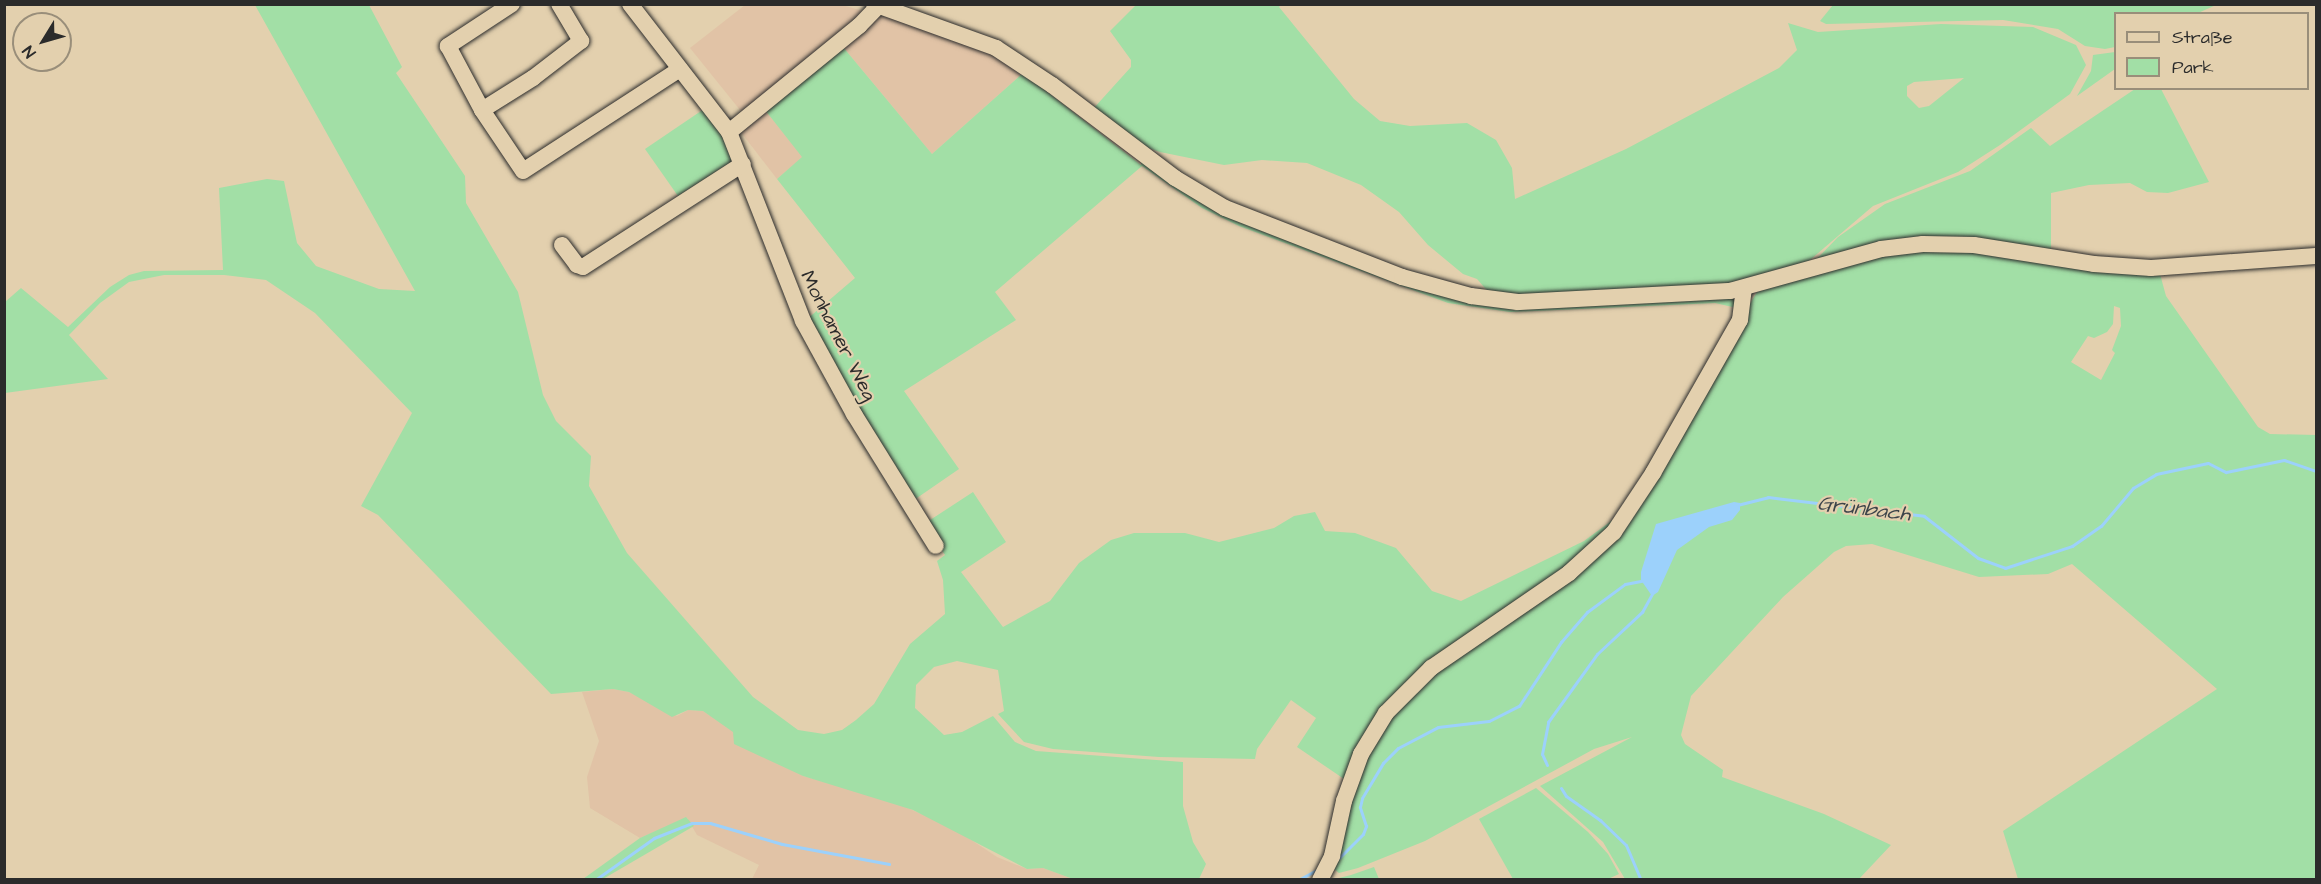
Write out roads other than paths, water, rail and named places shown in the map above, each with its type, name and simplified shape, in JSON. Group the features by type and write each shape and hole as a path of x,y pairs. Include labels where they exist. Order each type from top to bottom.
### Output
{"street":[{"path":"512,4 448,46 482,110 522,171 680,69"},
{"path":"482,110 533,78 581,41 559,4"},
{"name":"Monhamer Weg","path":"630,4 729,132 803,321 854,414 936,546"},
{"path":"729,132 859,26 876,5 996,48 1052,85 1139,153 1206,198 1249,219 1450,293 1518,302 1744,289 1881,249 1923,243 1974,245 2122,267 2208,266 2316,256"},
{"path":"562,244 577,265 583,267 742,164"},
{"path":"1326,868 1353,774 1386,713 1431,668 1569,573 1614,532 1643,490 1740,320 1744,289"}],"water":[{"path":"1734,502 1740,503 1740,510 1732,520 1709,527 1677,550 1658,592 1652,596 1641,580 1641,572 1656,524"}],"waterway":[{"name":"Grünbach","path":"1737,505 1768,497 1924,516 1978,558 2005,568 2072,546 2101,526 2133,488 2156,474 2208,463 2226,472 2284,460 2316,471"},
{"path":"1339,858 1363,834 1366,826 1360,807 1362,798 1383,763 1398,748 1438,727 1489,721 1519,706 1561,642 1587,612 1625,584 1645,580"},
{"name":"Grünbach","path":"1547,765 1542,754 1548,722 1597,654 1642,612 1653,592"},
{"name":"Grünbach","path":"1561,788 1566,796 1600,820 1626,845 1641,880"},
{"path":"595,880 654,838 692,823 710,823 782,844 889,864"},
{"path":"1298,880 1317,870"}]}
